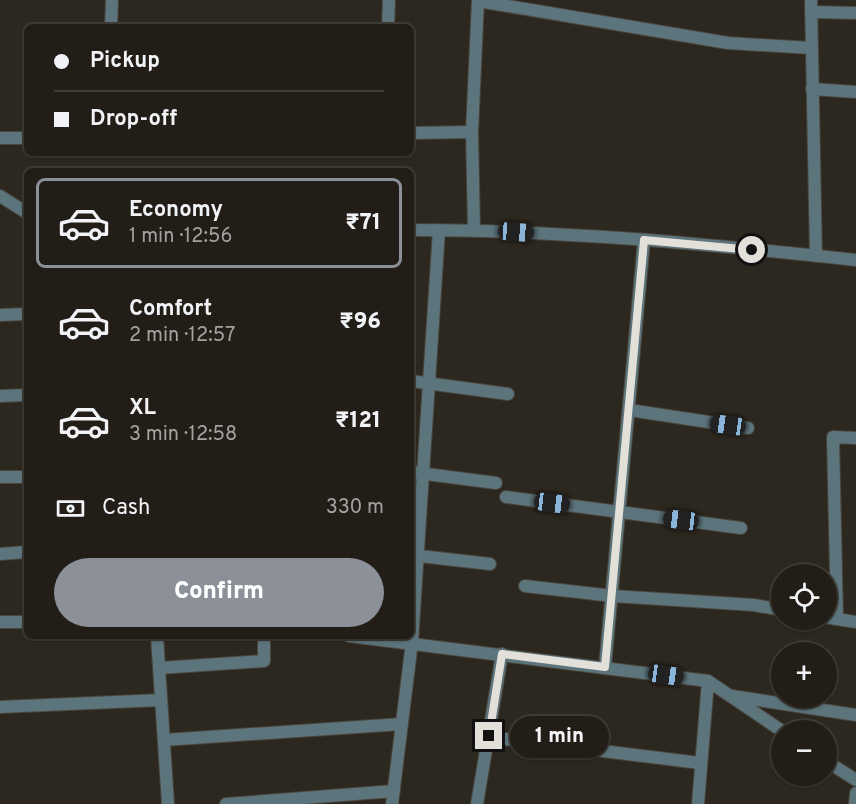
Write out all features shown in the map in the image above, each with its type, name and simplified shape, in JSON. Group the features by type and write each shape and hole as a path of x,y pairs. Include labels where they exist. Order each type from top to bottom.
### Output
{"street":[{"path":"111,24 112,0"},
{"path":"388,24 389,0"},
{"path":"474,230 472,132 478,0 728,43 811,48"},
{"path":"816,256 811,6 856,13"},
{"path":"812,88 856,92"},
{"path":"414,133 472,132"},
{"path":"0,138 24,138"},
{"path":"0,196 24,211"},
{"path":"414,230 474,230 644,240 856,260"},
{"path":"439,230 428,383 417,472 414,556 490,564"},
{"path":"605,667 644,240"},
{"path":"0,315 24,314"},
{"path":"414,381 508,394"},
{"path":"0,396 24,395"},
{"path":"628,410 748,428"},
{"path":"832,564 833,437 856,438"},
{"path":"417,472 496,483"},
{"path":"0,477 24,477"},
{"path":"506,497 741,528"},
{"path":"0,554 24,552"},
{"path":"525,586 613,596 771,608"},
{"path":"837,619 856,622"},
{"path":"0,622 24,622"},
{"path":"157,639 168,804"},
{"path":"159,668 264,661 264,639"},
{"path":"380,639 708,681 771,724"},
{"path":"226,804 393,798 412,639"},
{"path":"477,804 502,654"},
{"path":"698,804 708,681"},
{"path":"728,695 856,715"},
{"path":"0,706 161,700"},
{"path":"164,740 402,724"},
{"path":"489,736 700,764"},
{"path":"837,768 856,780"},
{"path":"855,804 856,793"}],"route":[{"path":"489,736 502,654 605,667 644,240 752,250"}]}
